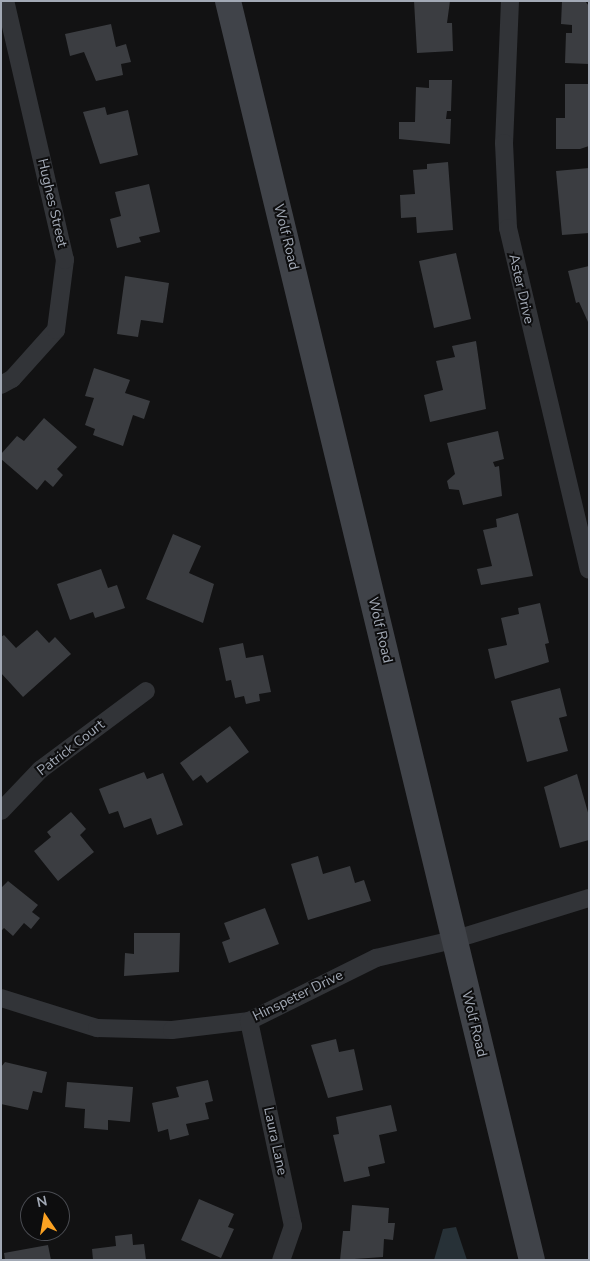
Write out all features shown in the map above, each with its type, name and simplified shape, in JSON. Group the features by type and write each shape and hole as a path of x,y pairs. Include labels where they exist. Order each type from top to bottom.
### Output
{"main road":[{"name":"Wolf Road","path":"228,1 453,940 532,1260"}],"street":[{"name":"Hughes Street","path":"1,385 12,379 56,330 66,260 5,1"},
{"name":"Aster Drive","path":"510,1 504,143 508,228 589,570"},
{"name":"Patrick Court","path":"1,811 40,770 146,691"},
{"name":"Hinspeter Drive","path":"1,998 97,1028 172,1030 248,1021 376,958 453,940 589,898"},
{"name":"Laura Lane","path":"248,1021 293,1226 281,1260"}],"shaded area":[{"path":"456,1227 467,1260 434,1260 443,1229"}],"building":[{"path":"414,1 450,1 447,23 452,23 453,51 417,53"},
{"path":"562,1 585,1 589,6 589,64 565,63 566,33 572,33 572,25 561,24"},
{"path":"111,24 116,47 126,44 131,62 121,64 123,75 96,81 84,52 70,56 65,34"},
{"path":"429,80 452,80 451,111 447,111 446,119 451,119 450,144 399,139 399,122 415,122 416,87 429,88"},
{"path":"565,84 589,84 589,146 580,149 556,149 556,118 565,118"},
{"path":"105,107 107,115 128,110 138,155 100,164 83,112"},
{"path":"448,162 453,230 417,233 416,217 401,218 400,195 415,194 413,170 427,169 427,164"},
{"path":"589,168 589,233 562,235 556,171"},
{"path":"149,184 160,232 139,237 141,242 117,248 110,219 121,216 115,192"},
{"path":"456,253 471,319 434,328 419,261"},
{"path":"589,266 588,322 579,302 576,303 568,271"},
{"path":"125,276 169,283 163,323 141,320 138,337 117,334"},
{"path":"476,341 486,409 430,422 424,395 443,390 436,361 455,357 452,346"},
{"path":"94,368 130,380 125,393 150,401 144,419 133,415 123,446 93,435 95,429 85,425 94,398 85,396"},
{"path":"44,418 77,447 57,469 63,475 53,487 45,480 37,490 1,459 1,454 17,436 24,441"},
{"path":"498,431 504,459 493,462 495,467 499,466 502,496 463,505 459,490 449,489 447,481 455,474 447,443"},
{"path":"518,513 533,576 481,585 477,569 492,566 483,530 497,527 496,519"},
{"path":"173,534 201,546 189,573 214,584 203,623 146,599"},
{"path":"101,569 108,588 117,585 125,608 95,618 93,612 70,620 57,584"},
{"path":"540,603 549,643 545,644 549,662 495,679 488,649 507,645 501,618 519,614 518,608"},
{"path":"37,630 49,643 55,637 71,654 23,697 1,673 1,637 4,635 16,648"},
{"path":"243,643 246,658 263,655 271,692 259,694 260,701 246,704 244,696 235,698 231,680 226,681 219,648"},
{"path":"560,688 567,716 559,718 568,751 527,762 511,701"},
{"path":"230,726 249,752 207,783 201,775 193,781 180,763"},
{"path":"144,772 147,779 163,773 183,825 157,835 151,818 124,828 118,811 109,814 99,789"},
{"path":"577,774 589,816 589,840 560,848 544,787"},
{"path":"71,812 86,829 80,835 94,852 58,881 34,851 51,837 47,832"},
{"path":"318,856 323,874 350,866 355,883 364,880 371,901 308,920 291,864"},
{"path":"8,881 38,905 32,912 40,918 31,929 24,923 13,936 4,928 1,931 1,888"},
{"path":"265,908 279,944 229,963 222,942 230,939 224,923"},
{"path":"134,933 180,933 179,972 124,976 125,953 134,954"},
{"path":"336,1039 339,1052 354,1049 363,1090 328,1098 311,1045"},
{"path":"5,1062 47,1072 42,1093 33,1091 28,1110 1,1104 1,1067"},
{"path":"208,1080 213,1101 205,1103 209,1119 186,1124 189,1135 170,1140 168,1129 158,1132 152,1103 179,1097 176,1087"},
{"path":"67,1082 133,1087 130,1122 108,1120 108,1130 84,1128 85,1109 65,1107"},
{"path":"391,1105 397,1131 379,1135 385,1163 368,1167 370,1176 344,1182 333,1135 339,1134 336,1117"},
{"path":"199,1199 234,1214 228,1227 234,1229 221,1258 181,1240"},
{"path":"352,1205 389,1208 388,1223 395,1223 393,1240 384,1239 383,1257 340,1260 343,1231 350,1231"},
{"path":"132,1234 133,1245 144,1244 146,1260 93,1260 92,1249 116,1246 115,1236"},
{"path":"48,1245 51,1260 5,1260 4,1253"}]}
